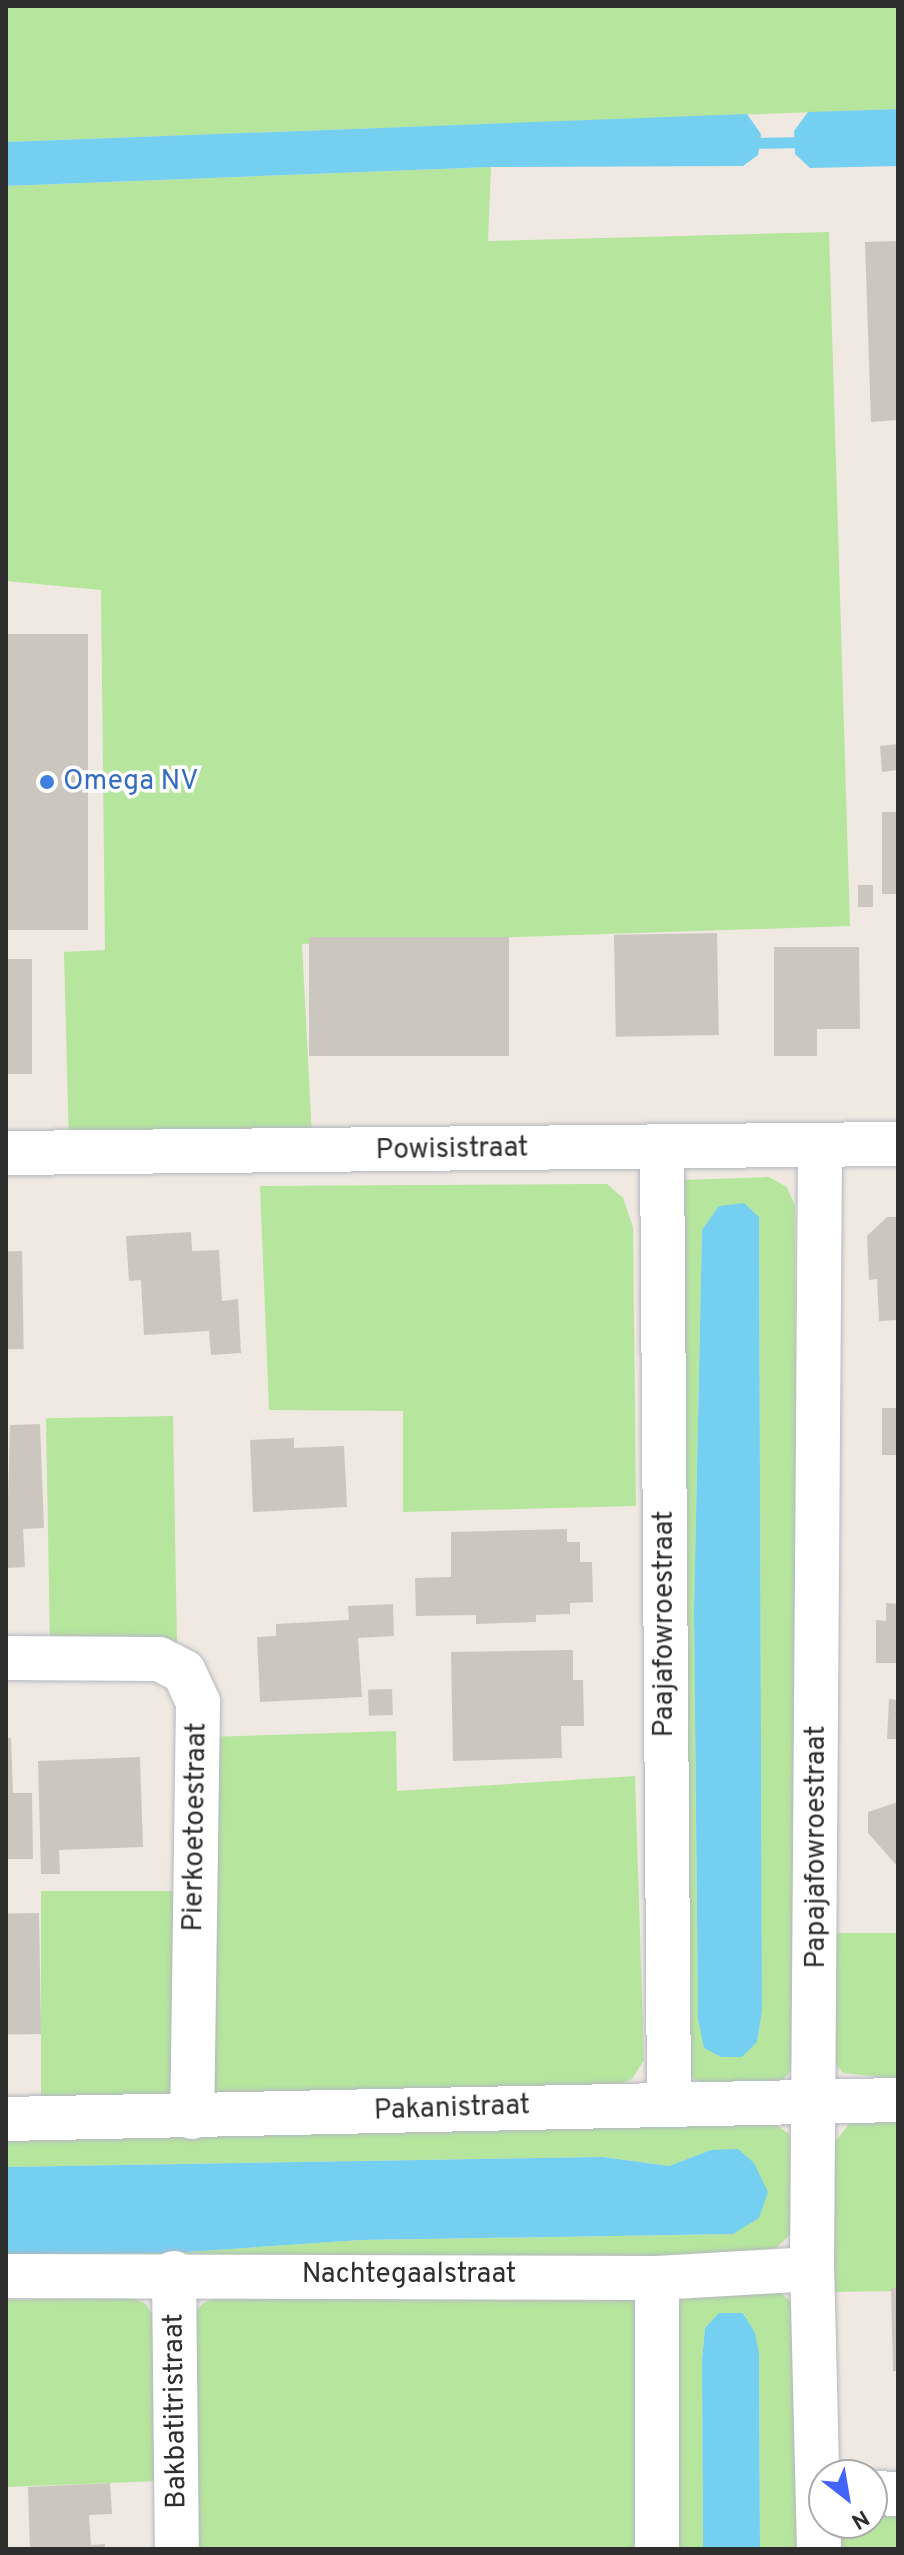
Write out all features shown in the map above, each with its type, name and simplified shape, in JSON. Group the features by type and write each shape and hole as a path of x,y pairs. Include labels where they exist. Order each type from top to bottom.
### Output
{"street":[{"name":"Powisistraat","path":"6,1153 898,1144"},
{"name":"Paajafowroestraat","path":"662,1146 669,2102"},
{"name":"Papajafowroestraat","path":"820,1146 812,2269 820,2459"},
{"name":"Pierkoetoestraat","path":"6,1658 159,1659 184,1672 198,1702 192,2117"},
{"name":"Pakanistraat","path":"6,2119 192,2117 669,2102 898,2100"},
{"name":"Nachtegaalstraat","path":"6,2276 174,2273 657,2278 812,2269"},
{"name":"Bakbatitristraat","path":"174,2273 177,2549"},
{"path":"657,2278 657,2549"}],"green space":[{"path":"6,6 898,6 898,109 6,142"},
{"path":"491,167 488,241 829,232 850,926 302,944 312,1137 69,1145 64,952 105,950 101,590 6,581 6,186"},
{"path":"769,1177 787,1187 795,1206 798,2045 791,2071 775,2088 703,2084 690,2076 671,1192 684,1180","holes":["759,1217 762,2011 757,2042 698,2019 694,1610 702,1230"]},
{"path":"607,1184 623,1198 633,1227 636,1506 403,1512 403,1411 269,1410 260,1186"},
{"path":"173,1416 177,1643 50,1645 46,1418"},
{"path":"396,1731 397,1791 635,1776 644,2060 632,2079 613,2087 215,2093 206,2080 210,1737"},
{"path":"41,1891 184,1891 184,2108 41,2108"},
{"path":"827,1933 898,1933 898,2079 843,2073 831,2058"},
{"path":"871,2115 898,2115 898,2291 831,2292 835,2142 849,2124"},
{"path":"773,2123 788,2133 798,2153 790,2235 776,2248 751,2256 6,2266 6,2254 172,2253 361,2240 733,2234 711,2150 669,2166 603,2157 6,2167 6,2137"},
{"path":"614,2286 641,2300 640,2549 190,2549 191,2318 202,2304 223,2294"},
{"path":"694,2289 780,2292 793,2304 797,2549 760,2549 759,2354 744,2313 720,2313 705,2328 702,2360 703,2549 667,2549 675,2304"},
{"path":"130,2297 146,2304 158,2324 159,2481 6,2487 6,2300"},
{"path":"898,2511 898,2549 830,2549 838,2539 888,2539 888,2512"}],"water":[{"path":"898,109 898,166 810,168 795,154 794,131 808,112"},
{"path":"747,114 761,134 758,155 743,166 491,167 6,186 6,142"},
{"path":"744,1203 759,1217 762,2011 757,2042 742,2057 721,2057 704,2048 698,2019 694,1610 702,1230 719,1206"},
{"path":"738,2149 754,2163 768,2192 759,2218 733,2234 361,2240 172,2253 6,2254 6,2167 603,2157 669,2166 711,2150"},
{"path":"719,2313 743,2313 755,2333 759,2354 760,2549 703,2549 702,2360 705,2328"}],"building":[{"path":"898,241 898,420 871,422 865,242"},
{"name":"Omega NV","path":"6,634 88,634 88,930 6,930"},
{"path":"898,744 898,770 882,772 880,746"},
{"path":"882,812 898,812 898,894 882,894"},
{"path":"858,885 873,885 873,907 858,907"},
{"path":"717,933 719,1035 616,1037 614,935"},
{"path":"309,937 509,937 509,1056 309,1056"},
{"path":"774,947 859,947 860,1029 817,1029 817,1056 774,1056"},
{"path":"6,959 32,959 32,1074 6,1074"},
{"path":"887,1217 898,1217 898,1320 879,1321 877,1279 869,1280 867,1236"},
{"path":"191,1232 192,1251 219,1250 222,1301 238,1299 241,1353 211,1355 209,1331 144,1335 141,1280 129,1281 126,1236"},
{"path":"6,1251 22,1251 24,1349 8,1349"},
{"path":"882,1408 898,1408 898,1455 882,1455"},
{"path":"40,1424 44,1528 23,1529 25,1567 6,1568 10,1425"},
{"path":"294,1438 294,1448 344,1446 347,1507 253,1512 250,1440"},
{"path":"567,1529 567,1542 580,1542 580,1562 592,1562 593,1602 570,1603 570,1614 536,1615 536,1622 476,1624 476,1615 416,1616 415,1578 451,1577 451,1532"},
{"path":"886,1603 898,1604 898,1663 876,1663 876,1620 886,1621"},
{"path":"393,1604 394,1636 358,1638 362,1697 260,1702 257,1637 276,1636 276,1624 349,1620 348,1606"},
{"path":"573,1650 573,1680 583,1680 584,1726 561,1726 562,1758 453,1761 451,1652"},
{"path":"392,1689 393,1715 369,1716 368,1690"},
{"path":"889,1699 898,1700 898,1739 887,1739"},
{"path":"6,1738 11,1738 13,1793 32,1793 33,1859 6,1859"},
{"path":"140,1757 143,1847 59,1850 60,1874 41,1874 38,1761"},
{"path":"898,1802 898,1867 868,1833 868,1812"},
{"path":"39,1913 41,2034 8,2035 6,1914"},
{"path":"891,2288 898,2288 898,2371 893,2371"},
{"path":"110,2483 112,2514 89,2515 91,2545 105,2544 105,2549 30,2549 28,2487"}],"waterway":[{"path":"747,143 809,142"}],"place":[{"name":"Omega NV","path":"47,782"}]}
